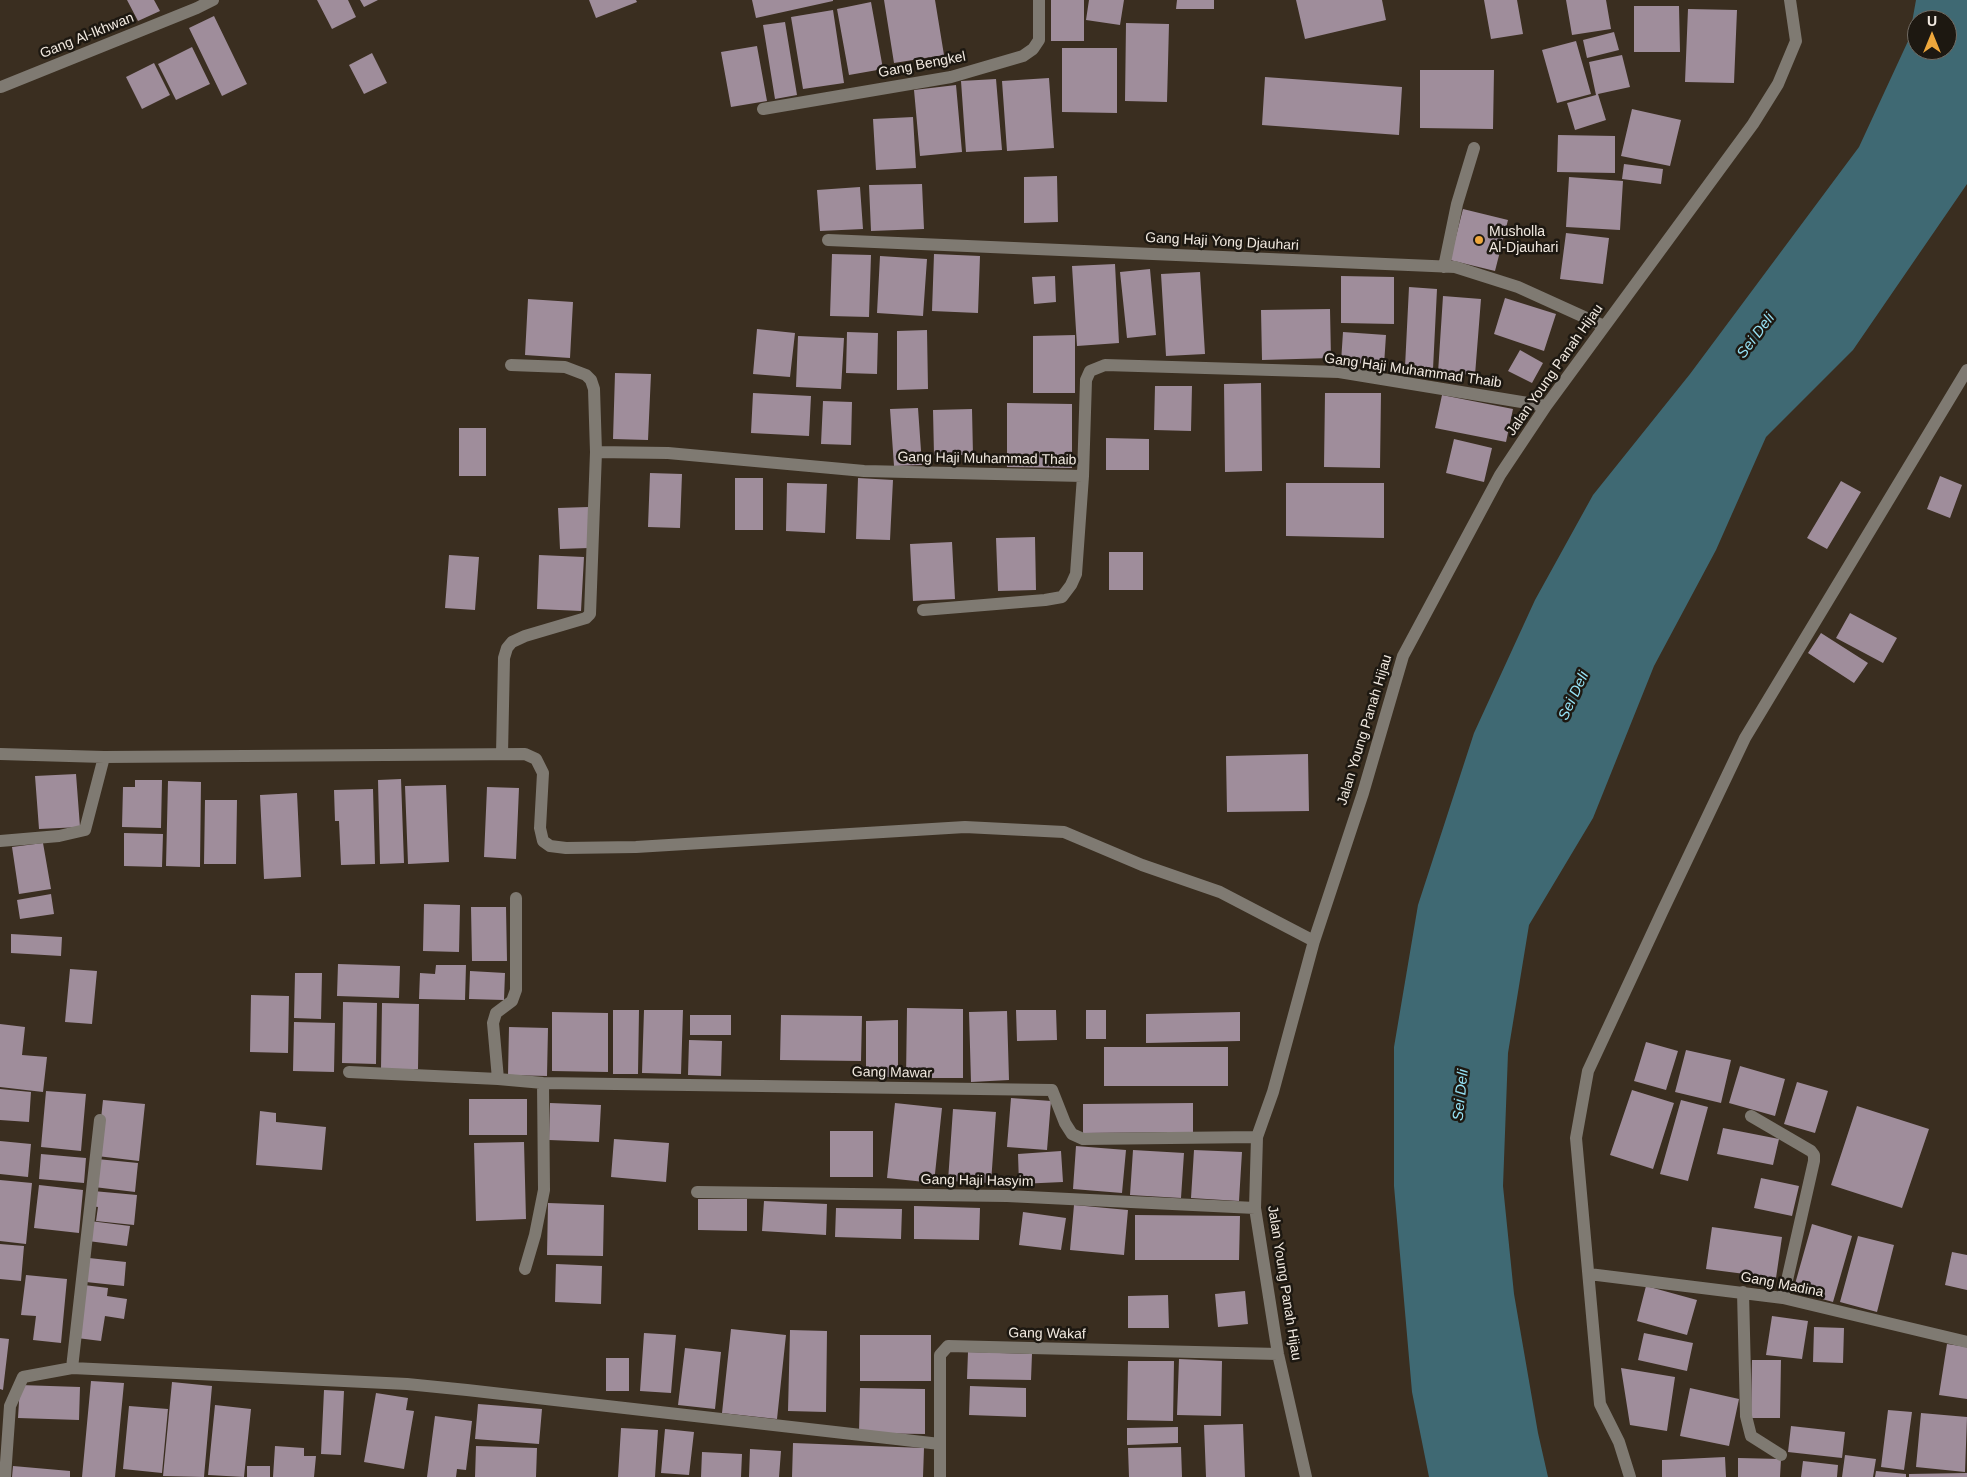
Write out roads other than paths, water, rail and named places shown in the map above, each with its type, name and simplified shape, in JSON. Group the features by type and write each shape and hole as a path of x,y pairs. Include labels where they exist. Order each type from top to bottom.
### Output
{"street":[{"name":"Gang Al-Ikhwan","path":"0,87 197,8 212,0"},
{"name":"Gang Bengkel","path":"763,109 951,77 1023,56 1033,49 1039,40 1039,0"},
{"name":"Jalan Young Panah Hijau","path":"1306,1477 1278,1354 1256,1208 1257,1136 1273,1092 1314,941 1363,793 1403,656 1500,475 1546,406 1752,124 1778,84 1796,41 1790,0"},
{"path":"1444,267 1457,204 1474,148"},
{"name":"Gang Haji Yong Djauhari","path":"828,240 1455,267 1518,287 1604,326"},
{"path":"502,754 504,658 507,648 512,642 525,636 586,618 590,614 596,452 594,389 591,380 565,367 511,364"},
{"name":"Gang Haji Muhammad Thaib","path":"596,452 668,453 864,471 1083,476 1086,380 1090,371 1104,366 1339,372 1546,406"},
{"path":"1630,1477 1619,1442 1600,1404 1576,1138 1588,1071 1662,910 1745,738 1967,370"},
{"path":"923,610 1062,597 1076,574 1083,476"},
{"path":"0,754 104,757 525,754 536,759 543,773 540,828 543,841 550,846 566,848 636,848 965,827 1064,832 1142,864 1220,892 1314,941"},
{"path":"0,841 59,836 85,830 104,757"},
{"path":"498,1079 493,1023 496,1013 512,1001 516,990 516,898"},
{"name":"Gang Mawar","path":"348,1072 543,1083 1052,1090 1065,1123 1072,1134 1083,1139 1257,1136"},
{"path":"525,1269 535,1235 544,1190 543,1083"},
{"path":"1751,1116 1814,1154 1814,1161 1782,1298"},
{"path":"72,1368 100,1120"},
{"name":"Gang Haji Hasyim","path":"697,1192 1007,1196 1256,1208"},
{"name":"Gang Madina","path":"1589,1274 1782,1298 1967,1342"},
{"path":"1742,1292 1746,1416 1751,1436 1781,1454"},
{"name":"Gang Wakaf","path":"940,1477 940,1356 948,1346 1278,1354"},
{"path":"6,1477 5,1405 23,1377 72,1368 407,1384 940,1444"}],"water":[{"name":"Sei Deli","path":"1916,0 1967,0 1967,184 1853,350 1766,437 1716,550 1654,666 1593,818 1529,925 1508,1053 1503,1186 1514,1294 1538,1433 1548,1477 1429,1477 1412,1392 1394,1186 1394,1047 1418,905 1474,733 1535,600 1593,495 1690,374 1859,147 1907,43 1907,60 1957,60 1957,10 1914,10"}],"place":[{"name":"Musholla Al-Djauhari","path":"1479,240"}]}
